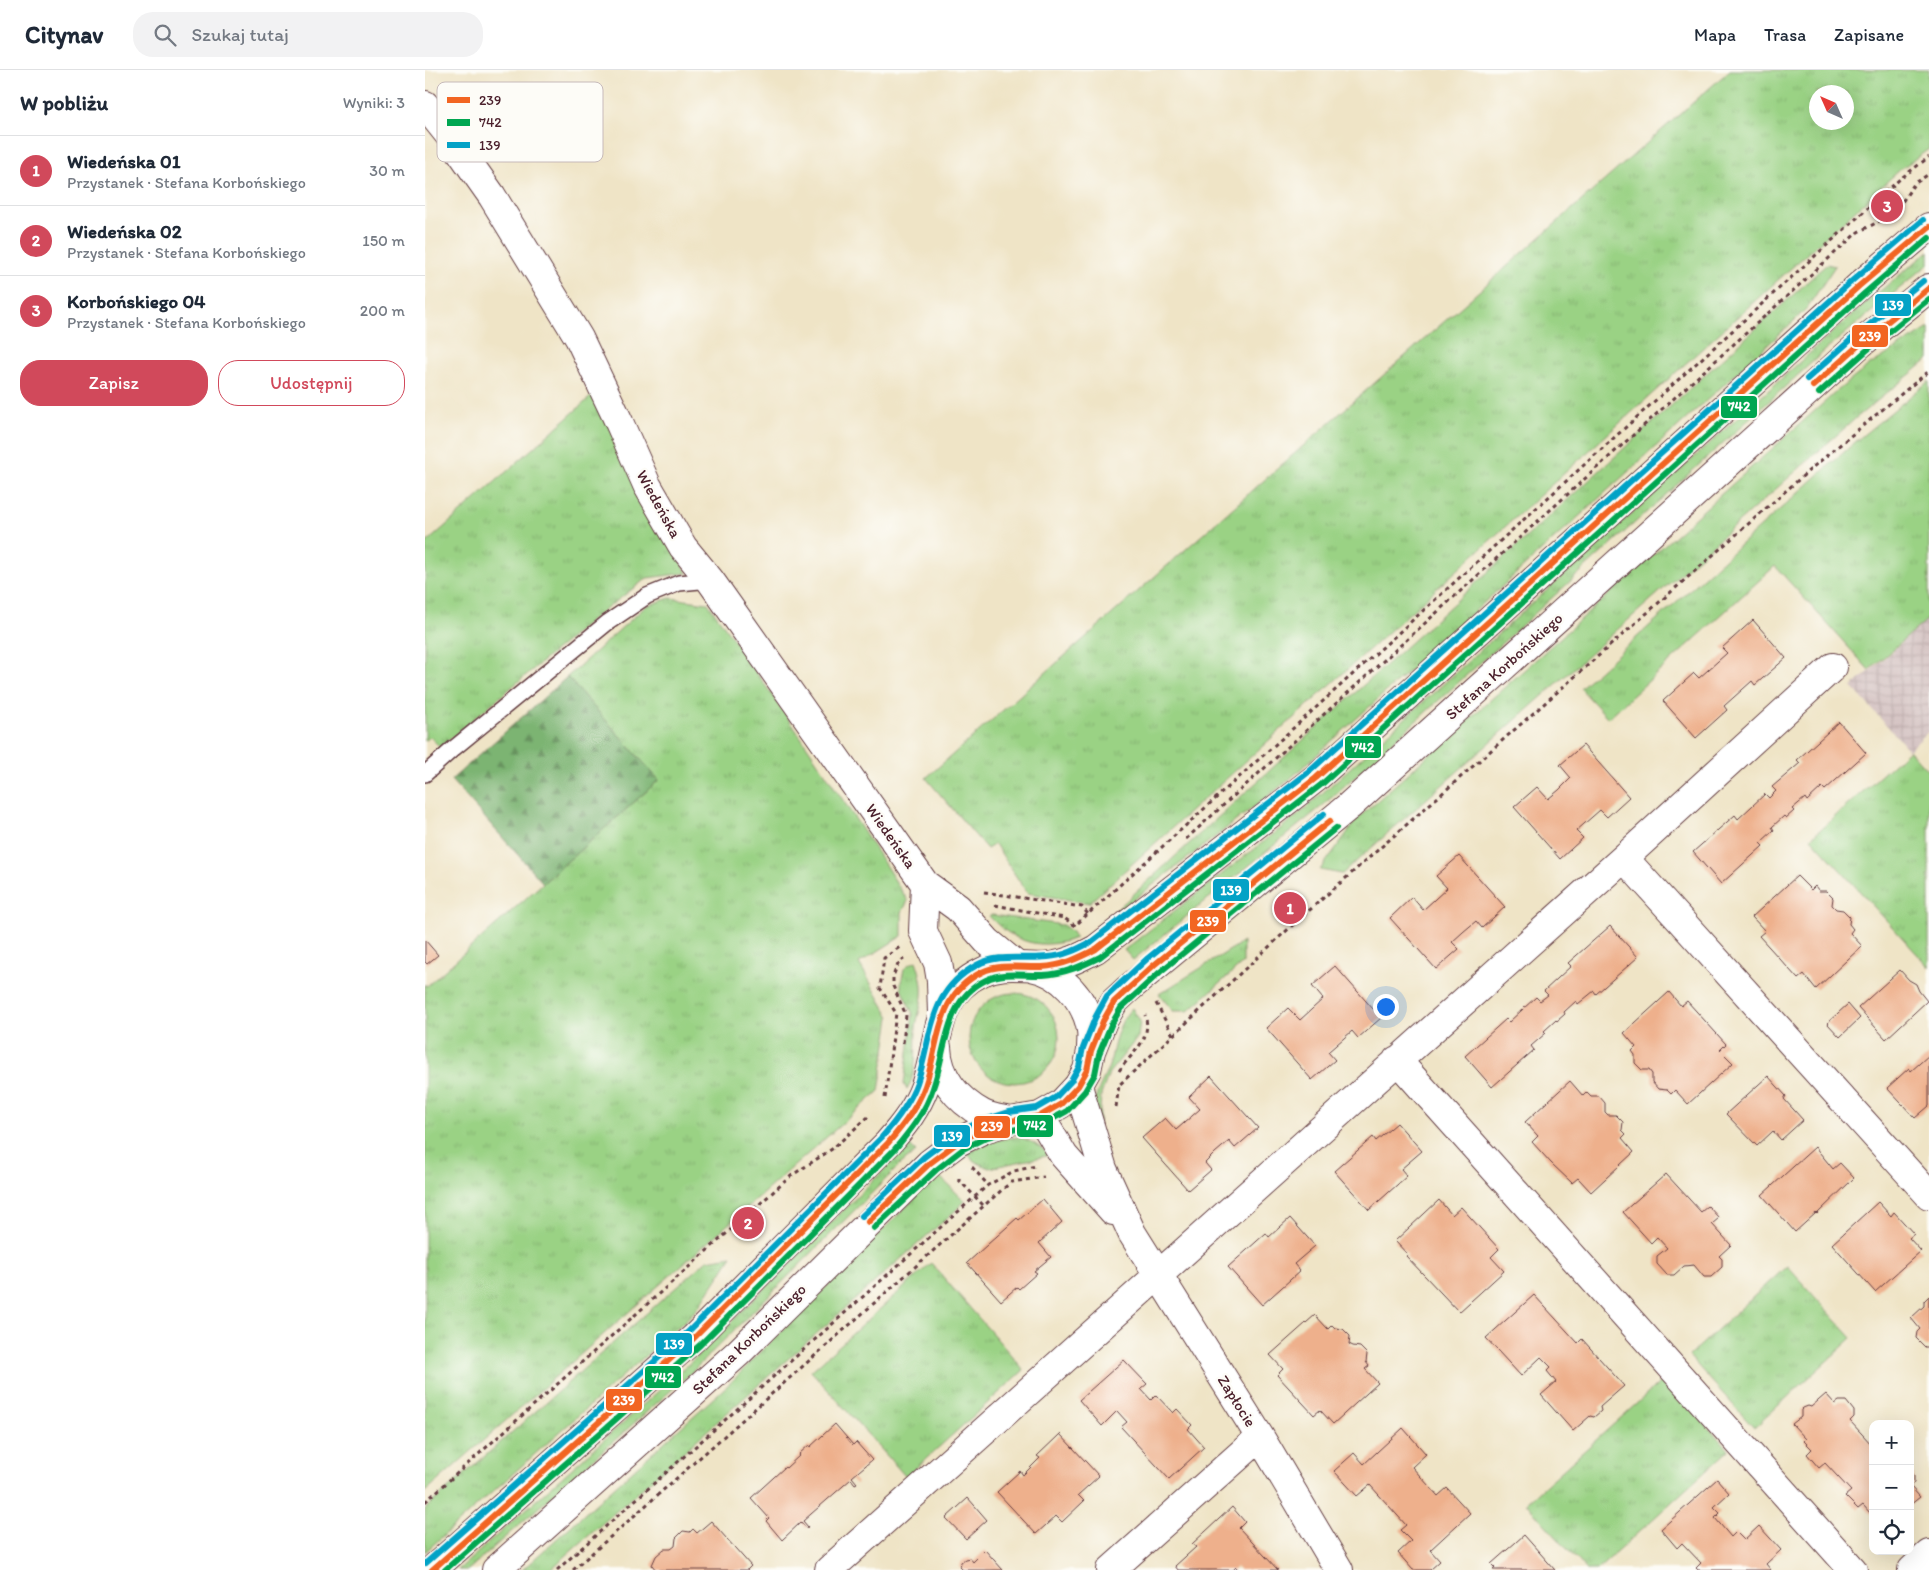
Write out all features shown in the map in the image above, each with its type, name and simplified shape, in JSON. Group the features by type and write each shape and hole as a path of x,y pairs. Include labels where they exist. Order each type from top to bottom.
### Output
{"street":[{"name":"Wiedeńska","path":"425,105 437,120"},
{"name":"Wiedeńska","path":"468,162 492,196 579,338 647,485 683,547 710,580 925,884 958,908 987,941 1016,965"},
{"name":"Stefana Korbońskiego","path":"432,1570 694,1338 889,1142 915,1109 926,1085 940,1023 952,996 966,982 983,972 999,966 1049,966 1072,961 1096,949 1316,778 1837,306 1929,227"},
{"name":"Stefana Korbońskiego","path":"496,1570 738,1353 930,1163 958,1142 984,1129 1010,1120 1039,1116 1061,1104 1078,1086 1087,1070 1091,1051 1103,1021 1114,1002 1127,989 1349,806 1860,344 1929,288"},
{"path":"829,1570 1625,858 1833,667"},
{"path":"1625,858 1929,1195"},
{"name":"Wiedeńska","path":"925,884 923,932 938,963 941,981 940,1023"},
{"name":"Stefana Korbońskiego","path":"1016,965 1038,968 1057,978 1073,992 1085,1010 1091,1030 1091,1051"},
{"name":"Stefana Korbońskiego","path":"940,1023 938,1058 947,1082 963,1101 985,1115 1010,1120"},
{"path":"1397,1060 1853,1570"},
{"name":"Zapłocie","path":"1078,1086 1103,1169 1132,1233 1260,1438 1339,1570"},
{"name":"Zapłocie","path":"1039,1116 1064,1156 1132,1233"},
{"path":"1111,1570 1260,1438"},
{"path":"1912,1570 1929,1554"}],"lane":[{"path":"425,774 607,623 647,596 679,583 710,580"}],"path":[{"path":"1076,925 1900,179 1929,157"},
{"path":"1181,843 1858,232 1880,221 1902,202 1914,184 1929,174"},
{"path":"1115,1111 1119,1085 1296,922 1813,467 1929,371"},
{"path":"992,906 997,905 1064,918 1079,929"},
{"path":"902,1052 906,1015 893,986 893,976 899,962 905,958"},
{"path":"1117,1075 1144,1040 1147,1022 1144,1013"},
{"path":"425,1502 791,1176 832,1148 869,1116"},
{"path":"968,1163 988,1185"},
{"path":"557,1570 988,1185 1014,1171 1044,1164"},
{"path":"573,1570 1012,1182 1059,1176 1074,1167"}],"shaded area":[{"path":"1929,618 1929,731 1909,750 1852,687"}],"green space":[{"path":"1730,70 1929,70 1929,149 1902,168 1089,903 1027,893 995,844 987,849 926,778"},
{"path":"1929,251 1929,264 1829,347 1321,807 1133,960 1124,950 1298,815 1864,304"},
{"path":"1827,264 1835,266 1807,308 1793,322 1290,779 1104,921"},
{"path":"1929,328 1929,359 1856,418 1342,874 1320,870 1358,818 1837,391 1870,365"},
{"path":"1929,381 1929,618 1869,670 1775,566 1608,718 1580,688 1862,436"},
{"path":"593,395 687,573 647,578 598,615 440,747 430,737 425,741 425,544"},
{"path":"670,598 708,603 810,751 908,901 902,912 902,936 859,963 890,1017 879,1091 425,1492 425,984 427,986 659,780 567,677 646,606"},
{"path":"567,677 659,780 543,883 451,780"},
{"path":"1909,750 1929,772 1929,967 1811,838"},
{"path":"989,916 1063,925 1076,938 1051,944 1029,942 1008,933"},
{"path":"1243,942 1243,963 1188,1011 1173,1011 1159,994"},
{"path":"916,961 922,982 922,997 916,1026 916,1053 913,1075 907,1090 904,1084 913,1014 901,989 901,983 904,969"},
{"path":"1014,993 1031,997 1046,1006 1055,1021 1059,1038 1055,1055 1046,1070 1031,1079 1014,1083 997,1079 982,1070 973,1055 969,1038 973,1021 982,1006 997,997"},
{"path":"1132,1008 1140,1021 1138,1037 1109,1073 1101,1095 1099,1123 1095,1110 1096,1096 1110,1063 1120,1027"},
{"path":"1017,1137 1034,1143 1049,1155 989,1168 974,1161 967,1153 992,1141"},
{"path":"909,1145 916,1152 902,1163 692,1372 468,1570 458,1570 692,1361"},
{"path":"938,1175 965,1201 956,1210 550,1570 522,1570 729,1384"},
{"path":"732,1256 700,1305 689,1317 425,1552 425,1509 707,1260"},
{"path":"931,1263 1024,1370 906,1477 811,1371"},
{"path":"1787,1266 1852,1338 1754,1428 1689,1356"},
{"path":"1664,1379 1729,1450 1597,1570 1586,1570 1526,1503"}],"building":[{"path":"1753,620 1786,658 1755,685 1752,681 1724,706 1727,710 1696,738 1663,701 1694,673 1699,678 1727,653 1722,648"},
{"path":"1839,722 1866,753 1825,790 1822,787 1807,801 1805,798 1792,809 1794,811 1786,818 1784,816 1772,827 1774,830 1760,843 1763,846 1721,884 1693,852 1735,815 1738,819 1765,794 1769,798 1776,791 1772,787 1800,763 1797,760"},
{"path":"1583,745 1629,797 1607,817 1600,810 1576,831 1583,838 1560,859 1514,807 1537,787 1548,799 1559,790 1571,778 1560,765"},
{"path":"1459,856 1505,907 1482,928 1476,921 1463,932 1452,942 1459,949 1436,969 1390,918 1412,897 1423,910 1447,888 1436,876"},
{"path":"1797,876 1811,890 1815,886 1819,891 1826,891 1833,898 1832,905 1836,909 1843,910 1850,917 1849,924 1853,929 1850,933 1862,946 1816,989 1804,974 1798,979 1759,936 1765,931 1752,917"},
{"path":"1610,926 1638,957 1596,994 1594,991 1578,1004 1576,1001 1531,1046 1534,1050 1492,1087 1465,1056 1506,1019 1509,1022 1536,997 1540,1001 1548,995 1544,991 1571,966 1568,963"},
{"path":"425,940 438,955 427,964 425,962"},
{"path":"1335,966 1381,1018 1358,1038 1352,1031 1328,1052 1335,1060 1312,1080 1266,1028 1288,1008 1300,1020 1323,999 1312,986"},
{"path":"1900,970 1909,980 1916,984 1927,1001 1886,1039 1858,1008"},
{"path":"1669,992 1681,1006 1687,1001 1726,1044 1720,1050 1733,1063 1688,1104 1675,1090 1671,1094 1667,1090 1658,1089 1652,1082 1652,1074 1649,1070 1642,1070 1635,1063 1635,1055 1632,1051 1636,1047 1624,1033"},
{"path":"1848,1004 1860,1018 1840,1037 1827,1023"},
{"path":"1929,1055 1929,1106 1915,1118 1887,1088 1909,1068 1911,1071"},
{"path":"1211,1076 1258,1128 1235,1148 1229,1141 1215,1153 1205,1163 1211,1170 1188,1190 1142,1138 1165,1118 1176,1130 1200,1109 1189,1097"},
{"path":"1768,1076 1786,1096 1784,1099 1803,1120 1781,1140 1773,1131 1757,1146 1726,1114"},
{"path":"1570,1081 1583,1096 1587,1092 1591,1096 1599,1096 1605,1103 1605,1112 1608,1115 1616,1115 1623,1122 1622,1130 1626,1134 1622,1138 1634,1152 1591,1192 1578,1178 1572,1183 1551,1163 1532,1142 1538,1136 1525,1122"},
{"path":"1397,1123 1422,1151 1401,1169 1407,1176 1369,1210 1334,1171 1373,1137 1376,1141"},
{"path":"1815,1147 1833,1169 1840,1163 1854,1178 1817,1214 1795,1232 1762,1195"},
{"path":"1666,1174 1701,1212 1708,1206 1719,1218 1712,1224 1731,1245 1719,1256 1722,1259 1722,1267 1711,1277 1704,1277 1694,1265 1684,1266 1674,1275 1667,1275 1657,1264 1657,1256 1667,1248 1657,1237 1651,1243 1623,1212"},
{"path":"1043,1199 1062,1222 1039,1243 1051,1257 1034,1271 1037,1273 1019,1289 1017,1287 1001,1301 967,1263 1017,1218 1019,1220"},
{"path":"1439,1200 1452,1215 1461,1207 1499,1249 1491,1257 1504,1271 1459,1312 1406,1256 1408,1255 1395,1241"},
{"path":"1878,1202 1891,1216 1894,1212 1914,1234 1909,1238 1921,1251 1875,1292 1832,1244"},
{"path":"1290,1218 1315,1246 1294,1264 1300,1271 1262,1305 1228,1267 1266,1233 1269,1237"},
{"path":"1534,1295 1578,1343 1582,1339 1624,1386 1600,1407 1601,1411 1594,1417 1590,1416 1573,1431 1541,1395 1556,1382 1547,1371 1551,1367 1541,1357 1521,1376 1486,1338"},
{"path":"1929,1296 1929,1347 1925,1347 1916,1338 1917,1332 1920,1329 1911,1318 1924,1306 1924,1301"},
{"path":"1315,1315 1328,1329 1332,1325 1335,1328 1343,1329 1350,1336 1349,1344 1360,1347 1367,1354 1366,1362 1369,1366 1365,1369 1378,1383 1333,1424 1320,1410 1314,1415 1277,1375 1283,1369 1270,1355"},
{"path":"1124,1360 1147,1384 1141,1389 1151,1400 1156,1395 1173,1413 1177,1409 1192,1425 1188,1429 1204,1447 1169,1479 1121,1427 1127,1422 1117,1411 1102,1426 1079,1400"},
{"path":"1826,1394 1835,1404 1839,1401 1846,1401 1854,1411 1854,1417 1850,1421 1869,1442 1869,1512 1863,1505 1858,1509 1845,1496 1851,1491 1825,1463 1819,1468 1807,1454 1812,1449 1804,1441 1806,1439 1792,1424 1801,1417 1801,1410 1803,1408 1811,1407"},
{"path":"835,1424 853,1445 856,1442 872,1460 852,1477 857,1483 855,1484 851,1479 803,1521 808,1527 806,1528 801,1522 782,1540 766,1521 769,1518 751,1498"},
{"path":"1403,1428 1426,1454 1412,1467 1438,1496 1447,1488 1470,1513 1430,1550 1440,1561 1430,1570 1413,1570 1398,1553 1411,1541 1400,1530 1406,1525 1370,1485 1357,1496 1334,1471 1354,1453 1364,1464"},
{"path":"1060,1434 1099,1476 1078,1495 1084,1501 1062,1522 1056,1516 1036,1534 997,1492 1020,1471 1023,1475 1040,1458 1037,1456"},
{"path":"1717,1479 1729,1493 1714,1507 1720,1513 1715,1518 1731,1537 1736,1532 1744,1540 1759,1526 1781,1550 1766,1564 1771,1570 1698,1570 1696,1568 1701,1563 1682,1543 1677,1548 1661,1529"},
{"path":"1914,1490 1920,1497 1914,1502"},
{"path":"968,1498 987,1520 966,1539 946,1518"},
{"path":"1232,1507 1245,1522 1239,1528 1278,1570 1239,1570 1236,1567 1233,1570 1178,1570 1175,1566 1196,1547 1192,1544"},
{"path":"711,1521 751,1566 747,1570 656,1570 652,1565 656,1556 664,1549 671,1549 675,1546 676,1538 683,1531 690,1532 693,1529 697,1533"},
{"path":"1524,1535 1555,1570 1493,1570 1495,1568 1491,1564"},
{"path":"985,1550 1003,1570 963,1570 960,1567 961,1562 965,1559 970,1558 973,1562"}],"transit line":[{"name":"139","path":"426,1563 688,1332 882,1137 911,1098 922,1066 934,1016 949,988 961,976 985,961 1003,958 1039,958 1060,955 1091,942 1310,771 1853,280 1923,220"},
{"name":"239","path":"432,1570 694,1338 888,1143 909,1116 922,1094 930,1070 941,1022 947,1007 955,993 967,982 989,969 1056,965 1096,949 1316,778 1859,286 1929,227"},
{"name":"742","path":"445,1570 700,1345 895,1149 912,1128 926,1105 938,1073 954,1013 972,989 993,977 1058,973 1100,957 1322,784 1865,293 1929,238"},
{"name":"139","path":"1807,379 1854,337 1923,281"},
{"name":"239","path":"1813,386 1860,344 1929,288"},
{"name":"742","path":"1819,393 1929,299"},
{"name":"139","path":"862,1216 924,1157 953,1135 981,1121 1009,1112 1037,1108 1056,1097 1071,1081 1079,1067 1083,1048 1095,1018 1107,996 1148,958 1324,814"},
{"name":"239","path":"868,1222 930,1163 958,1142 984,1129 1010,1121 1040,1116 1061,1104 1078,1086 1087,1070 1091,1051 1103,1021 1114,1002 1154,965 1330,821"},
{"name":"742","path":"874,1228 936,1170 963,1149 987,1137 1043,1124 1067,1111 1085,1091 1095,1074 1099,1054 1111,1025 1121,1008 1160,972 1336,828"}],"place":[{"name":"Korbońskiego 04","path":"1887,206"},
{"name":"Wiedeńska 01","path":"1290,908"},
{"name":"Wiedeńska 02","path":"748,1223"}]}
